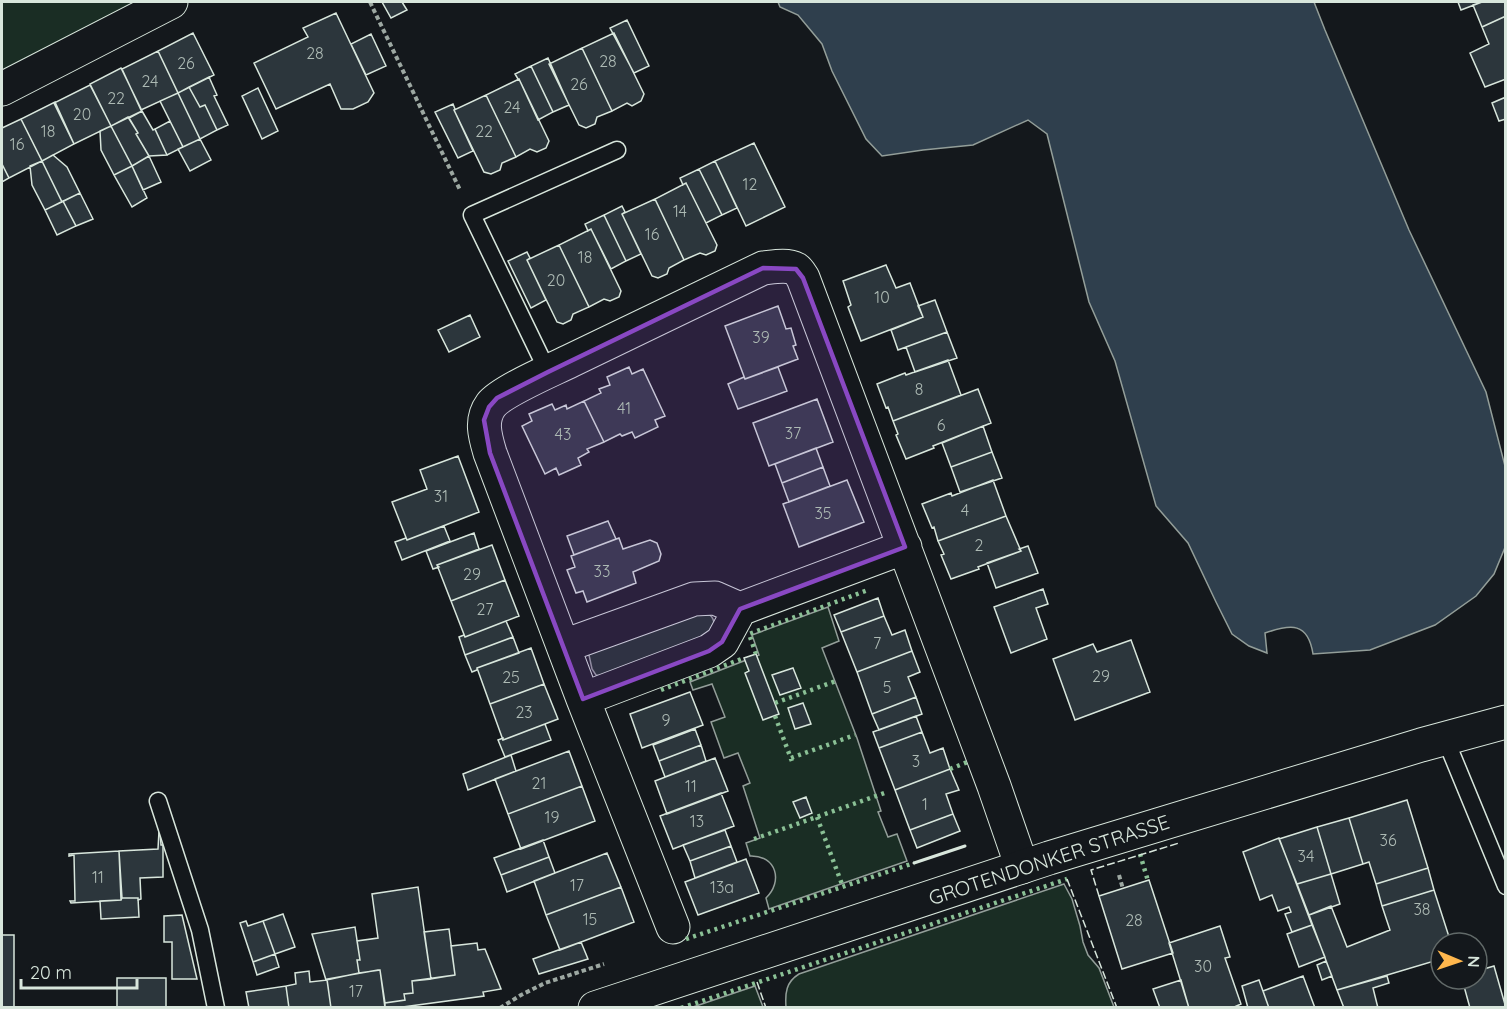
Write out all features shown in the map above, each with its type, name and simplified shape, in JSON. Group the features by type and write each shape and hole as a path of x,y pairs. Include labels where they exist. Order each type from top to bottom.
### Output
{"street":[{"path":"2,88 171,2"},
{"path":"673,927 583,699 490,453 484,434 484,420 489,407 497,398 763,268 776,266 796,269 803,278 994,786 1022,867"},
{"path":"583,699 709,651 722,642 740,609 905,547"},
{"path":"564,646 694,599 715,598 740,609"},
{"name":"GROTENDONKER STRASSE","path":"595,1008 1022,867 1445,738 1506,722"}],"lane":[{"path":"548,372 472,216 617,150"},
{"path":"1445,738 1506,886"},
{"path":"158,801 200,930 216,1008"}],"path":[{"path":"370,2 472,216"}],"highlighted area":[{"path":"763,268 796,269 803,278 905,547 740,609 722,642 709,651 583,699 490,453 484,420 489,407 497,398 548,372"}],"green space":[{"path":"2,2 171,2 2,89"},
{"path":"828,607 839,641 822,648 857,738 881,811 878,812 888,837 897,834 907,861 769,909 766,898 774,885 776,877 774,871 766,860 750,856 746,843 760,838 743,786 750,783 738,753 724,758 711,722 725,717 712,684 693,690 690,682 759,655 752,635"},
{"path":"682,615 710,615 714,624 707,638 600,676 596,675 592,669 589,655 591,651"},
{"path":"1064,884 1072,899 1088,955 1099,968 1114,1007 786,1007 787,988 799,974"},
{"path":"755,986 763,1007 693,1007"}],"water":[{"path":"778,2 1314,2 1409,230 1486,392 1505,466 1506,545 1494,574 1476,596 1435,625 1370,650 1313,654 1307,636 1297,628 1290,627 1265,633 1267,653 1249,646 1232,634 1188,543 1156,506 1115,361 1089,302 1047,134 1028,120 973,145 882,156 866,139 832,71 822,44 798,15 780,7"}],"building":[{"path":"382,2 402,2 407,10 391,18"},
{"path":"1458,2 1482,2 1461,10"},
{"path":"1482,2 1506,2 1506,16 1482,27 1473,5"},
{"path":"336,13 374,93 368,102 353,109 341,109 330,84 276,109 254,63 308,37 303,28"},
{"path":"1506,16 1506,79 1485,87 1470,53 1489,44 1482,27"},
{"path":"627,20 649,66 634,73 610,28"},
{"path":"193,33 214,75 178,93 158,51"},
{"path":"614,33 644,94 641,101 632,106 627,103 612,111 582,48"},
{"path":"371,34 386,66 366,75 351,44"},
{"path":"582,48 612,111 597,117 595,124 586,128 579,125 549,64"},
{"path":"158,51 178,93 141,110 122,69"},
{"path":"548,58 569,105 553,112 531,66"},
{"path":"531,66 553,112 538,120 515,74"},
{"path":"121,68 142,111 111,126 90,84"},
{"path":"209,77 217,95 214,96 228,125 217,130 205,105 200,107 189,87"},
{"path":"519,79 549,141 546,148 537,152 530,149 516,157 486,95"},
{"path":"90,85 111,126 74,144 54,103"},
{"path":"189,87 200,107 205,105 217,130 200,139 178,93"},
{"path":"258,88 278,131 262,139 242,96"},
{"path":"178,93 200,139 183,147 160,101"},
{"path":"486,95 516,157 502,163 500,170 491,174 484,172 454,110"},
{"path":"1506,97 1506,119 1499,121 1492,103"},
{"path":"55,102 74,144 42,161 21,119"},
{"path":"453,104 473,151 458,158 435,112"},
{"path":"142,111 153,130 155,129 167,155 149,156 136,134 138,133 129,118"},
{"path":"128,117 149,156 132,166 111,126"},
{"path":"21,119 42,161 9,178 2,164 2,128"},
{"path":"170,121 183,147 167,155 155,129"},
{"path":"111,126 132,166 114,175 101,150 100,131"},
{"path":"200,139 211,160 190,171 178,149"},
{"path":"754,143 785,207 746,226 715,161"},
{"path":"53,155 67,167 80,193 62,202 42,161"},
{"path":"149,156 161,182 143,190 132,166"},
{"path":"42,161 62,202 45,210 32,185 30,166"},
{"path":"715,161 737,208 722,215 699,169"},
{"path":"2,164 9,178 2,182"},
{"path":"132,166 147,198 132,207 114,175"},
{"path":"699,169 722,215 706,223 686,183 683,185 680,178"},
{"path":"686,183 717,245 715,251 706,255 700,253 684,260 655,199"},
{"path":"80,193 93,219 76,226 63,201"},
{"path":"655,199 684,260 669,268 667,274 658,278 652,276 622,214"},
{"path":"63,201 76,226 57,235 45,210"},
{"path":"622,206 625,212 622,214 641,254 626,261 604,215"},
{"path":"604,215 626,261 611,269 591,229 588,231 585,224"},
{"path":"591,229 621,291 619,297 610,301 604,299 589,307 559,245"},
{"path":"559,245 589,307 573,314 571,320 563,324 557,322 527,260"},
{"path":"527,252 530,258 527,260 546,300 531,308 508,261"},
{"path":"886,265 896,288 910,283 923,317 861,341 848,307 851,305 843,281"},
{"path":"935,300 947,332 898,350 891,330 923,317 918,306"},
{"path":"778,306 786,329 791,328 796,345 793,346 798,359 745,379 725,326"},
{"path":"470,315 480,337 449,352 438,330"},
{"path":"947,332 957,358 915,372 906,347"},
{"path":"948,360 961,395 893,421 877,384"},
{"path":"629,367 632,374 643,369 665,416 655,420 658,427 635,438 632,432 622,436 620,434 604,442 584,401 601,393 599,389 610,385 607,377"},
{"path":"778,367 787,391 738,409 728,384"},
{"path":"978,389 991,423 906,459 893,421"},
{"path":"817,399 833,442 769,466 753,423"},
{"path":"584,401 604,442 587,449 589,452 578,458 581,465 559,475 556,468 545,474 522,426 532,421 529,414 552,404 555,410 566,405 567,409"},
{"path":"983,426 992,452 951,467 942,443"},
{"path":"816,448 823,467 782,483 775,464"},
{"path":"992,452 1002,478 960,492 951,467"},
{"path":"458,456 479,512 407,540 392,502 427,489 420,470"},
{"path":"823,467 830,486 789,502 782,483"},
{"path":"847,480 864,522 799,547 783,504"},
{"path":"993,480 1006,516 938,541 934,527 932,528 922,504 951,493 952,496"},
{"path":"1006,516 1021,551 951,579 938,541"},
{"path":"608,521 616,539 574,555 567,536"},
{"path":"444,526 450,541 402,560 395,542 406,538 407,540"},
{"path":"474,533 479,549 437,565 439,567 433,569 426,551"},
{"path":"619,538 623,549 650,540 657,543 661,554 659,561 633,572 636,583 587,602 583,591 576,593 567,570 575,567 571,556"},
{"path":"492,545 505,580 451,601 437,565"},
{"path":"1028,546 1038,573 996,588 987,563 1021,551 1019,549"},
{"path":"505,580 519,616 465,637 451,601"},
{"path":"1043,589 1048,604 1036,608 1047,639 1011,653 994,607"},
{"path":"878,598 884,616 841,632 834,615"},
{"path":"884,616 892,635 905,630 912,651 857,672 841,632"},
{"path":"506,621 513,637 465,655 459,637 464,635 465,637"},
{"path":"513,637 519,653 477,668 472,672 465,655"},
{"path":"1131,640 1150,692 1075,720 1053,659 1093,644 1097,652"},
{"path":"531,648 544,684 490,704 477,668"},
{"path":"912,651 920,672 908,677 916,697 872,714 857,672"},
{"path":"756,654 779,714 763,720 745,673 749,671 744,658"},
{"path":"793,668 801,688 780,695 772,675"},
{"path":"544,684 558,719 503,740 490,704"},
{"path":"690,692 703,725 642,748 630,714"},
{"path":"916,697 922,714 879,730 872,714"},
{"path":"803,703 811,724 795,729 788,708"},
{"path":"916,716 922,732 879,748 873,732"},
{"path":"545,724 551,740 505,757 498,740"},
{"path":"695,729 701,745 659,761 653,745"},
{"path":"922,732 930,753 943,748 950,769 895,790 879,748"},
{"path":"701,745 706,761 665,777 659,761"},
{"path":"569,751 582,786 508,814 495,779"},
{"path":"511,755 516,771 468,790 463,774"},
{"path":"715,758 728,791 667,814 655,781"},
{"path":"950,769 959,790 946,794 953,814 910,830 895,790"},
{"path":"582,786 595,821 521,849 508,814"},
{"path":"721,793 734,826 673,849 660,816"},
{"path":"806,797 812,813 800,818 793,802"},
{"path":"1407,800 1428,868 1376,884 1369,862 1363,864 1349,818"},
{"path":"953,814 960,831 917,848 910,830"},
{"path":"1349,818 1363,864 1331,874 1317,827"},
{"path":"1317,827 1331,874 1297,884 1279,839"},
{"path":"725,830 731,846 690,861 683,845"},
{"path":"159,831 161,845 163,845 163,877 140,878 141,899 122,898 119,851 158,849"},
{"path":"1279,838 1312,925 1292,932 1285,914 1291,912 1289,907 1278,911 1272,895 1260,900 1243,852"},
{"path":"543,840 549,857 501,875 494,858"},
{"path":"731,846 737,862 695,878 690,861"},
{"path":"119,851 121,900 71,903 70,901 75,901 74,855 69,856 69,854"},
{"path":"607,853 621,887 546,915 534,881"},
{"path":"549,857 555,873 507,892 501,875"},
{"path":"746,859 759,893 698,915 685,882"},
{"path":"1428,868 1434,890 1382,906 1376,884"},
{"path":"1331,874 1340,904 1309,915 1297,884"},
{"path":"1149,880 1173,953 1122,969 1099,896"},
{"path":"418,887 431,979 412,981 413,993 404,994 405,1000 385,1003 380,970 359,973 357,960 360,960 357,941 378,938 372,894"},
{"path":"621,887 634,922 560,950 546,915"},
{"path":"1434,890 1447,931 1429,931 1429,963 1337,990 1309,915 1331,906 1347,947 1390,930 1382,906"},
{"path":"122,898 138,898 139,917 101,919 100,901 121,900"},
{"path":"283,914 295,947 275,954 263,921"},
{"path":"182,915 197,979 172,979 172,942 164,942 164,916"},
{"path":"246,921 248,926 263,921 275,954 253,962 240,923"},
{"path":"1312,925 1325,957 1299,967 1287,934"},
{"path":"1220,926 1230,957 1225,958 1241,1004 1232,1008 1189,1008 1169,943"},
{"path":"355,927 360,960 357,960 359,973 326,980 312,934"},
{"path":"449,929 455,975 431,979 424,932"},
{"path":"2,935 14,935 14,1008 2,1008"},
{"path":"581,942 588,959 539,974 533,959"},
{"path":"477,943 478,950 485,949 501,989 483,992 484,996 385,1008 385,1003 405,1000 404,994 413,993 412,981 455,975 451,946"},
{"path":"275,954 279,967 257,975 253,962"},
{"path":"1326,961 1332,976 1322,980 1317,965"},
{"path":"1494,966 1506,1008 1470,1008 1465,991 1489,991 1489,967"},
{"path":"380,970 385,1008 331,1008 327,979"},
{"path":"309,971 310,982 327,980 331,1008 289,1008 286,986 296,984 295,973"},
{"path":"1303,976 1315,1008 1269,1008 1263,991"},
{"path":"1387,976 1389,983 1373,988 1378,1008 1344,1008 1337,990"},
{"path":"117,978 166,978 166,1008 117,1008"},
{"path":"1181,980 1189,1008 1160,1008 1153,989"},
{"path":"1259,980 1269,1008 1248,1008 1242,986"},
{"path":"286,986 289,1008 249,1008 246,992"}],"hedge":[{"path":"756,654 749,634 868,590"},
{"path":"661,690 744,658"},
{"path":"775,703 836,681"},
{"path":"775,716 793,764"},
{"path":"791,758 855,735"},
{"path":"950,769 970,761"},
{"path":"754,839 887,792"},
{"path":"817,817 843,887"},
{"path":"1140,854 1148,881"},
{"path":"686,939 914,863"},
{"path":"681,1008 1067,879"}],"fence":[{"path":"1099,896 1091,870 1179,843"},
{"path":"1067,879 1117,1008"},
{"path":"757,982 766,1008"}],"wall":[{"path":"914,863 965,846"}]}
